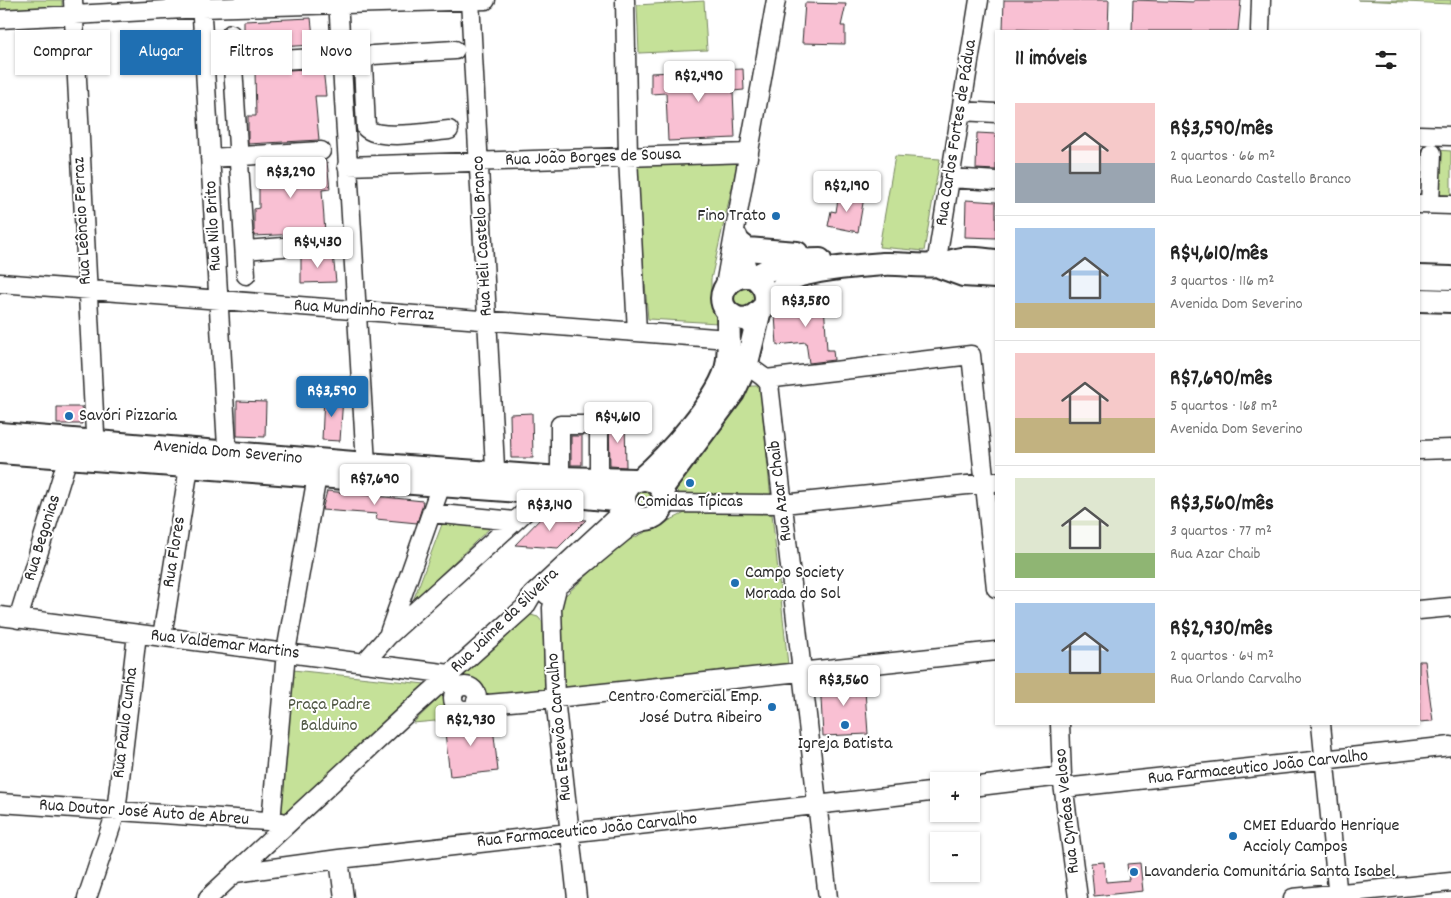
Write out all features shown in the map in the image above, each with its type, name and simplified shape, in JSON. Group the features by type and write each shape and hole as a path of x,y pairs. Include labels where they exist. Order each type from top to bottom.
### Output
{"main road":[{"path":"738,233 747,250 795,253 838,260"},
{"path":"726,301 741,319 752,318 762,310 785,283 797,276 822,269 882,264 936,265 962,259 995,261"},
{"path":"752,276 764,287 766,293 747,363 724,406 659,503 636,517 625,504 626,489 664,459 708,402 726,369 728,339 726,301 731,280 742,276 752,276 774,266 800,260 870,260 882,264"},
{"path":"936,265 963,275 995,277"},
{"path":"1420,277 1451,278"},
{"path":"1420,300 1451,301"},
{"name":"Avenida Dom Severino","path":"0,434 189,467 228,461 317,476 441,485 496,481"},
{"name":"Avenida Dom Severino","path":"0,452 68,457 96,450 228,461 366,464 496,481 553,485 625,504"},
{"name":"Avenida Dom Severino","path":"553,485 594,480 638,480"},
{"path":"638,480 653,480 659,503"}],"street":[{"path":"0,19 73,8 475,0"},
{"name":"Rua Heli Castelo Branco","path":"475,0 479,161 496,481"},
{"path":"624,0 628,157 637,332"},
{"path":"752,276 738,233 749,152 776,0"},
{"name":"Rua Carlos Fortes de Pádua","path":"936,265 953,178 961,111 979,0"},
{"path":"1260,30 1261,0"},
{"path":"338,2 355,310 366,464"},
{"name":"Rua Nilo Brito","path":"201,4 228,461"},
{"name":"Rua Leôncio Ferraz","path":"73,8 86,290 96,450"},
{"path":"449,130 388,134 370,132 366,128 363,64 366,59 373,55 454,50"},
{"path":"234,75 246,275"},
{"path":"344,99 364,100"},
{"path":"961,111 995,113"},
{"path":"1420,135 1451,136"},
{"path":"210,158 321,150"},
{"name":"Rua João Borges de Sousa","path":"347,166 749,152"},
{"path":"1432,153 1424,204 1451,205"},
{"path":"953,178 995,180"},
{"path":"726,301 732,238 738,233"},
{"path":"245,250 322,244"},
{"name":"Rua Mundinho Ferraz","path":"0,283 728,339"},
{"path":"747,363 751,370 766,379 971,355 990,483 995,570"},
{"name":"Rua Azar Chaib","path":"766,379 783,504 828,898"},
{"path":"364,663 388,636 553,485 560,425 600,425 594,480"},
{"path":"1420,450 1451,449"},
{"name":"Rua Begonias","path":"18,619 68,457"},
{"name":"Rua Flores","path":"162,637 189,467"},
{"path":"279,822 286,652 317,476"},
{"path":"525,607 557,588 659,503 783,504 990,483"},
{"path":"388,636 441,485"},
{"name":"Rua Jaime da Silveira","path":"208,898 235,873 279,822 525,607 532,595 625,504"},
{"path":"431,513 515,521"},
{"name":"Rua Estevão Carvalho","path":"557,588 552,608 555,698 577,898"},
{"path":"525,607 538,607 547,611 553,623"},
{"path":"1420,610 1451,607"},
{"name":"Rua Valdemar Martins","path":"0,616 450,674"},
{"name":"Rua Paulo Cunha","path":"87,898 116,812 137,634"},
{"path":"476,702 488,704 555,698 995,651"},
{"name":"Rua Cynéas Veloso","path":"1060,725 1063,782 1078,898"},
{"path":"1322,725 1337,896"},
{"name":"Rua Farmaceutico João Carvalho","path":"980,787 1063,782 1325,761 1451,746"},
{"name":"Rua Farmaceutico João Carvalho","path":"235,873 339,859 930,792"},
{"name":"Rua Doutor José Auto de Abreu","path":"0,803 279,822"},
{"path":"339,859 344,898"},
{"path":"1293,898 1337,896 1451,882"}],"green space":[{"path":"0,0 62,0 62,10 0,12"},
{"path":"1358,0 1451,0 1451,4"},
{"path":"704,1 707,50 639,53 637,5"},
{"path":"1437,150 1451,151 1451,197 1434,196"},
{"path":"895,156 940,159 924,251 879,247"},
{"path":"738,161 711,279 711,300 718,323 648,319 635,166"},
{"path":"751,284 758,303 736,310 730,294 732,290"},
{"path":"742,386 760,386 771,500 682,496 674,488"},
{"path":"644,485 654,489 658,499 654,509 644,513 634,509 630,499 634,489"},
{"path":"687,512 772,514 788,665 560,691 559,601 623,543"},
{"path":"444,519 493,525 413,601"},
{"path":"531,615 538,617 543,623 545,694 486,701 476,687 461,683 453,686 447,694 449,704 458,719 413,723 523,616"},
{"name":"Praça Padre Balduino","path":"293,670 425,684 279,819"}],"building":[{"path":"1004,0 1109,0 1108,30 1003,29"},
{"path":"1133,0 1194,2 1194,0 1241,0 1238,30 1132,30"},
{"path":"805,3 846,4 841,26 845,26 845,44 802,43"},
{"path":"311,18 312,30 302,30 302,46 292,46 292,30 244,30 244,21"},
{"path":"302,69 302,75 324,75 326,96 315,96 319,140 248,144 248,116 256,116 255,75 292,75 292,70"},
{"path":"743,69 744,90 733,91 735,138 668,141 666,93 651,94 651,73"},
{"path":"977,133 995,134 995,170 976,169"},
{"path":"327,162 330,189 322,190 325,233 254,236 254,209 259,208 259,166"},
{"path":"839,193 864,197 858,232 828,226 831,211 836,212"},
{"path":"966,200 995,202 995,238 965,237"},
{"path":"333,254 336,282 301,283 301,256"},
{"path":"823,288 827,350 833,350 834,360 809,363 806,342 777,345 775,315 777,313 810,310 809,289"},
{"path":"324,396 343,397 340,441 322,440"},
{"path":"237,401 266,402 265,437 237,436"},
{"name":"Savóri Pizzaria","path":"57,407 82,407 82,424 57,424"},
{"path":"532,413 533,458 511,458 510,414"},
{"path":"609,421 625,421 626,467 610,466"},
{"path":"571,436 582,436 582,465 571,465"},
{"path":"327,491 423,501 417,523 376,519 377,514 322,510"},
{"path":"542,517 586,520 558,548 515,545"},
{"path":"1420,661 1425,661 1433,721 1420,722"},
{"path":"864,676 868,734 823,736 820,680"},
{"path":"492,718 498,771 450,776 444,724"},
{"name":"Lavanderia Comunitária Santa Isabel","path":"1104,862 1106,882 1129,880 1127,864 1140,863 1143,891 1094,896 1091,863"}],"place":[{"name":"Fino Trato","path":"776,216"},
{"name":"Savóri Pizzaria","path":"69,416"},
{"name":"Comidas Típicas","path":"690,483"},
{"name":"Campo Society Morada do Sol","path":"735,583"},
{"name":"Centro Comercial Emp. José Dutra Ribeiro","path":"772,707"},
{"name":"Igreja Batista","path":"845,725"},
{"name":"CMEI Eduardo Henrique Accioly Campos","path":"1233,836"},
{"name":"Lavanderia Comunitária Santa Isabel","path":"1134,872"}]}
